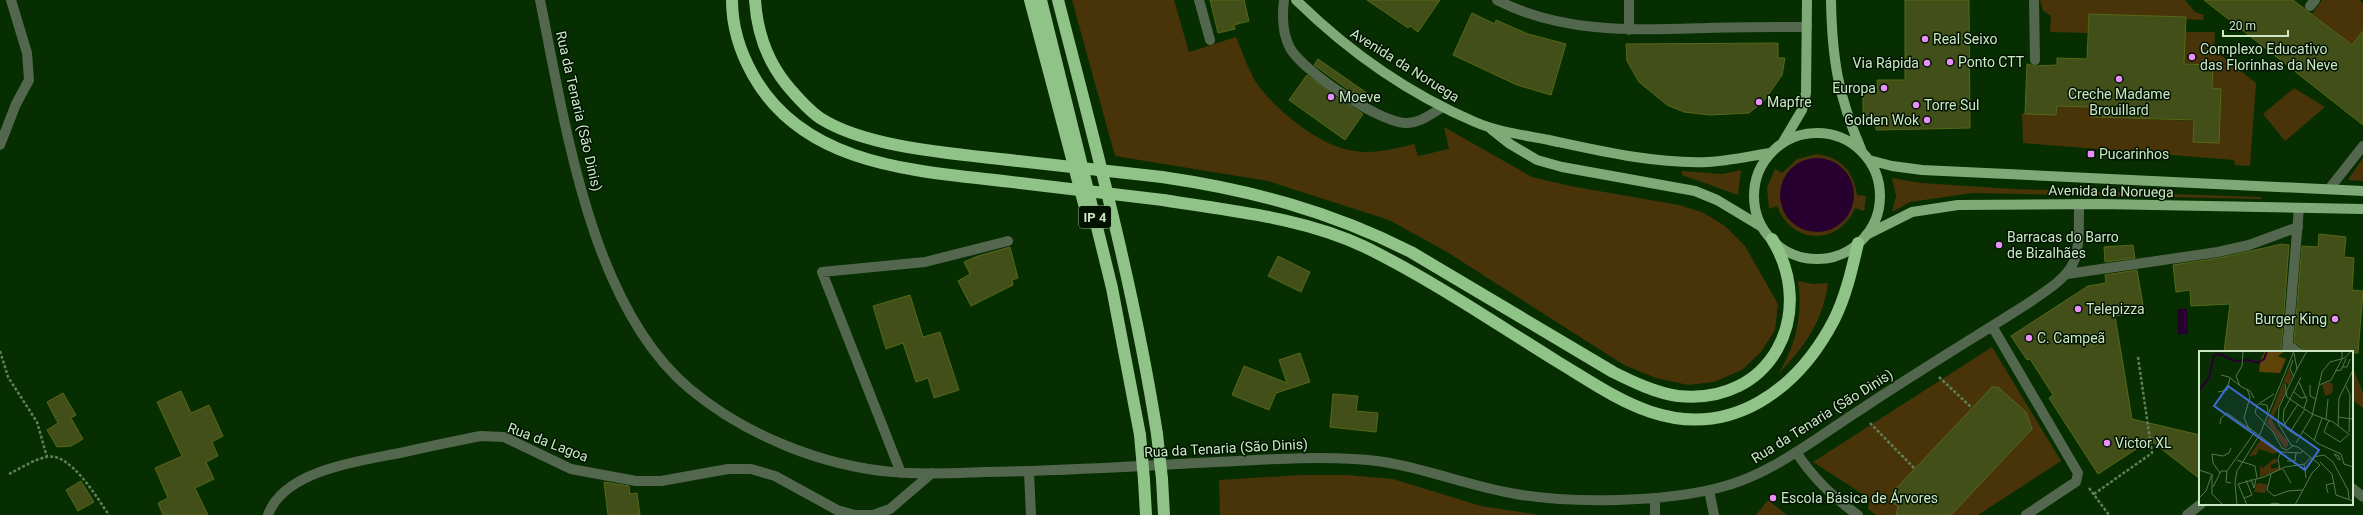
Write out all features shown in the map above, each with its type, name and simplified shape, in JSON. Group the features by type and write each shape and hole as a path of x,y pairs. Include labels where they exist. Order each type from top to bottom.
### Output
{"highway":[{"path":"732,0 732,15 736,36 752,73 773,104 800,129 846,153 871,160 939,172 1163,200 1272,218 1347,239 1421,278 1619,398 1652,412 1692,420 1734,415 1756,405 1792,378 1808,360 1835,318 1862,239"},
{"path":"755,0 756,22 765,50 779,74 800,101 821,118 850,131 880,141 1018,161 1162,177 1251,193 1337,218 1411,252 1613,372 1637,384 1678,396 1721,392 1744,383 1760,372 1775,356 1783,339 1790,299 1782,256 1772,239"},
{"path":"1030,0 1080,195 1112,288"},
{"name":"IP 4","path":"1041,0 1112,288 1140,435 1146,515"},
{"name":"IP 4","path":"1058,0 1126,271 1145,358 1162,479 1164,515"}],"main road":[{"name":"Avenida da Noruega","path":"1296,0 1351,49 1443,107 1489,127"},
{"path":"1807,0 1808,72 1805,99 1799,116 1782,143 1771,153 1759,172 1754,194 1755,206 1763,228 1772,239 1794,254 1821,258 1834,256 1862,239 1873,224 1880,197 1879,183 1869,160 1862,151 1847,116 1840,94 1832,46 1831,0"},
{"path":"1489,127 1595,149 1675,160 1720,161 1771,153"},
{"path":"1489,127 1515,148 1537,160 1568,168 1695,191 1717,200 1763,228"},
{"path":"1782,143 1809,133 1823,133 1838,136 1862,151"},
{"name":"Avenida da Noruega","path":"1869,160 1922,170 2363,191"},
{"name":"Avenida da Noruega","path":"1862,239 1905,215 1938,206 2079,204 2363,209"}],"street":[{"path":"0,145 16,104 29,80 27,53 12,0"},
{"name":"Rua da Tenaria (São Dinis)","path":"540,0 570,147 592,223 619,290 655,352 690,389 748,427 795,448 841,463 901,473 1029,472 1269,459 1354,458 1407,465 1518,494 1581,499 1654,498 1708,490 1735,484 1754,476 1796,452 2040,295 2067,274 2077,257 2079,204"},
{"path":"1199,0 1210,40"},
{"path":"1284,0 1283,24 1291,50 1311,70 1366,110 1390,121 1405,123 1415,122 1443,107"},
{"path":"1497,0 1555,21 1594,28 1630,30 1807,28"},
{"path":"1629,0 1630,30"},
{"path":"2034,0 2035,60"},
{"path":"2329,189 2363,146"},
{"path":"2288,348 2299,208"},
{"path":"2067,274 2222,251 2249,244 2298,227"},
{"path":"901,473 822,272 925,262 1008,241"},
{"path":"1992,326 2076,468 2078,477 2072,485 2026,515"},
{"name":"Rua da Lagoa","path":"268,515 272,505 288,490 309,477 334,466 481,436 504,437 571,469 636,481 674,480 728,469 751,468 775,476 837,510 855,515 873,515 890,509 932,473"},
{"path":"1796,452 1824,488 1858,515"},
{"path":"1029,472 1031,515"},
{"path":"2353,489 2363,497"},
{"path":"1708,490 1714,515"},
{"path":"1654,498 1656,515"},
{"path":"2187,515 2200,505"}],"path":[{"path":"0,351 8,377 37,422 47,457"},
{"path":"2094,494 2152,453 2138,356"},
{"path":"1930,366 1942,382 1972,408"},
{"path":"1861,409 1873,428 1915,469"},
{"path":"9,474 47,457 57,457 64,460 75,470 110,515"},
{"path":"2078,477 2094,494 2109,515"}],"shaded area":[{"path":"1072,0 1174,0 1189,52 1236,37 1254,79 1272,102 1312,134 1341,148 1369,152 1414,144 1418,156 1449,149 1444,127 1532,177 1570,186 1679,205 1704,213 1725,226 1745,246 1778,304 1775,330 1761,352 1742,370 1714,382 1688,385 1656,378 1624,365 1447,252 1389,220 1268,181 1115,156"},
{"path":"2040,0 2185,0 2195,12 2204,15 2203,20 2089,14 2088,33 2050,32 2051,16 2043,11"},
{"path":"2322,0 2359,0 2363,3 2363,31 2352,45 2312,14"},
{"path":"2185,32 2215,32 2214,50 2256,83 2250,166 2235,165 2234,160 2023,143 2022,113 2056,115 2057,106 2091,107 2091,117 2194,121 2219,143 2221,89 2212,88 2213,65 2176,63"},
{"path":"2294,88 2325,107 2285,141 2263,114"},
{"path":"1817,154 1833,158 1839,162 1845,167 1853,179 1857,195 1866,196 1864,211 1855,208 1848,220 1838,229 1827,234 1816,236 1804,234 1793,228 1784,219 1777,206 1769,209 1767,188 1775,169 1782,173 1797,159","holes":["1840,167 1851,182 1853,200 1846,218 1839,224 1822,232 1788,219 1783,210"]},
{"path":"1817,158 1831,161 1843,169 1851,181 1854,195 1851,209 1843,221 1831,229 1817,232 1803,229 1791,221 1783,209 1780,195 1783,181 1791,169 1803,161"},
{"path":"2363,158 2363,181 2348,180"},
{"path":"1741,170 1738,195 1682,175 1682,171 1722,174"},
{"path":"1892,178 1921,183 2014,189 2261,197 2261,199 1973,193 1910,202 1892,212 1896,196"},
{"path":"1798,281 1813,284 1828,283 1826,297 1811,333 1788,364 1778,374 1794,341 1797,329 1800,306"},
{"path":"2177,309 2187,309 2188,334 2178,334"},
{"path":"1992,347 2061,461 1978,515 1876,515 1868,509 1870,499 1813,462"},
{"path":"2353,368 2363,393 2363,408 2353,401"},
{"path":"1302,475 1347,475 1393,479 1481,506 1540,515 1220,515 1219,480"},
{"path":"1768,500 1787,515 1756,515"}],"building":[{"path":"1210,0 1244,0 1249,21 1234,25 1235,29 1218,33"},
{"path":"1367,0 1440,0 1418,32 1410,26 1408,28"},
{"path":"1905,0 1969,0 1970,128 1876,130 1876,116 1863,116 1863,93 1878,93 1877,80 1905,80"},
{"path":"2204,0 2293,0 2352,45 2363,31 2363,125"},
{"path":"1472,13 1495,24 1496,20 1528,34 1566,44 1551,95 1517,85 1453,55"},
{"name":"Creche Madame Brouillard","path":"2089,14 2186,17 2184,64 2213,65 2212,88 2221,89 2219,143 2193,142 2194,120 2091,117 2091,107 2057,106 2056,115 2025,114 2027,64 2035,66 2057,65 2057,58 2087,59"},
{"path":"1778,43 1778,58 1785,58 1782,75 1764,101 1749,113 1710,115 1684,112 1667,105 1639,82 1627,61 1626,44"},
{"path":"1318,59 1374,98 1371,103 1346,88 1314,65"},
{"path":"1307,75 1339,99 1363,114 1345,140 1289,100"},
{"name":"Burger King","path":"2319,234 2346,237 2344,257 2354,258 2352,290 2363,291 2358,353 2353,353 2353,351 2304,351 2302,347 2294,342 2302,246 2318,247"},
{"path":"2282,244 2289,245 2281,351 2224,351 2230,304 2191,306 2190,290 2176,292 2173,265 2219,258"},
{"path":"2133,245 2135,258 2105,262 2104,247"},
{"path":"1010,247 1018,278 1012,280 1013,285 971,306 958,281 970,274 964,262 978,256"},
{"path":"1278,256 1310,272 1301,292 1268,276"},
{"path":"2137,270 2144,311 2115,316 2132,419 2199,435 2199,478 2150,440 2098,474 2049,398 2053,395 2030,359 2027,360 2011,336 2088,286 2106,283 2105,275"},
{"path":"910,295 923,337 940,332 959,390 934,398 928,378 916,382 903,343 886,349 873,306"},
{"path":"1300,353 1310,382 1276,393 1269,410 1232,395 1244,366 1287,383 1279,360"},
{"path":"1992,387 1998,387 2026,412 2032,429 1951,515 1896,515 1898,507 1892,501 1896,497 1892,493"},
{"path":"181,391 191,413 209,405 223,436 212,442 218,456 206,462 214,479 195,488 208,515 163,515 158,503 168,498 155,468 182,456 157,402"},
{"path":"63,393 76,415 71,418 83,439 71,446 57,447 47,430 58,423 47,402"},
{"path":"1333,394 1358,396 1356,411 1378,413 1376,432 1330,427"},
{"path":"81,481 94,502 78,511 66,490"},
{"path":"604,482 629,486 630,494 637,493 640,515 608,515"}],"place":[{"name":"Real Seixo","path":"1925,39"},
{"name":"Complexo Educativo das Florinhas da Neve","path":"2192,57"},
{"name":"Ponto CTT","path":"1950,62"},
{"name":"Via Rápida","path":"1927,63"},
{"name":"Creche Madame Brouillard","path":"2119,79"},
{"name":"Europa","path":"1884,88"},
{"name":"Moeve","path":"1331,97"},
{"name":"Mapfre","path":"1759,102"},
{"name":"Torre Sul","path":"1916,105"},
{"name":"Golden Wok","path":"1927,120"},
{"name":"Pucarinhos","path":"2091,154"},
{"name":"Barracas do Barro de Bizalhães","path":"1999,245"},
{"name":"Telepizza","path":"2078,309"},
{"name":"Burger King","path":"2335,319"},
{"name":"C. Campeã","path":"2029,338"},
{"name":"Victor XL","path":"2107,443"},
{"name":"Escola Básica de Árvores","path":"1773,498"}]}
